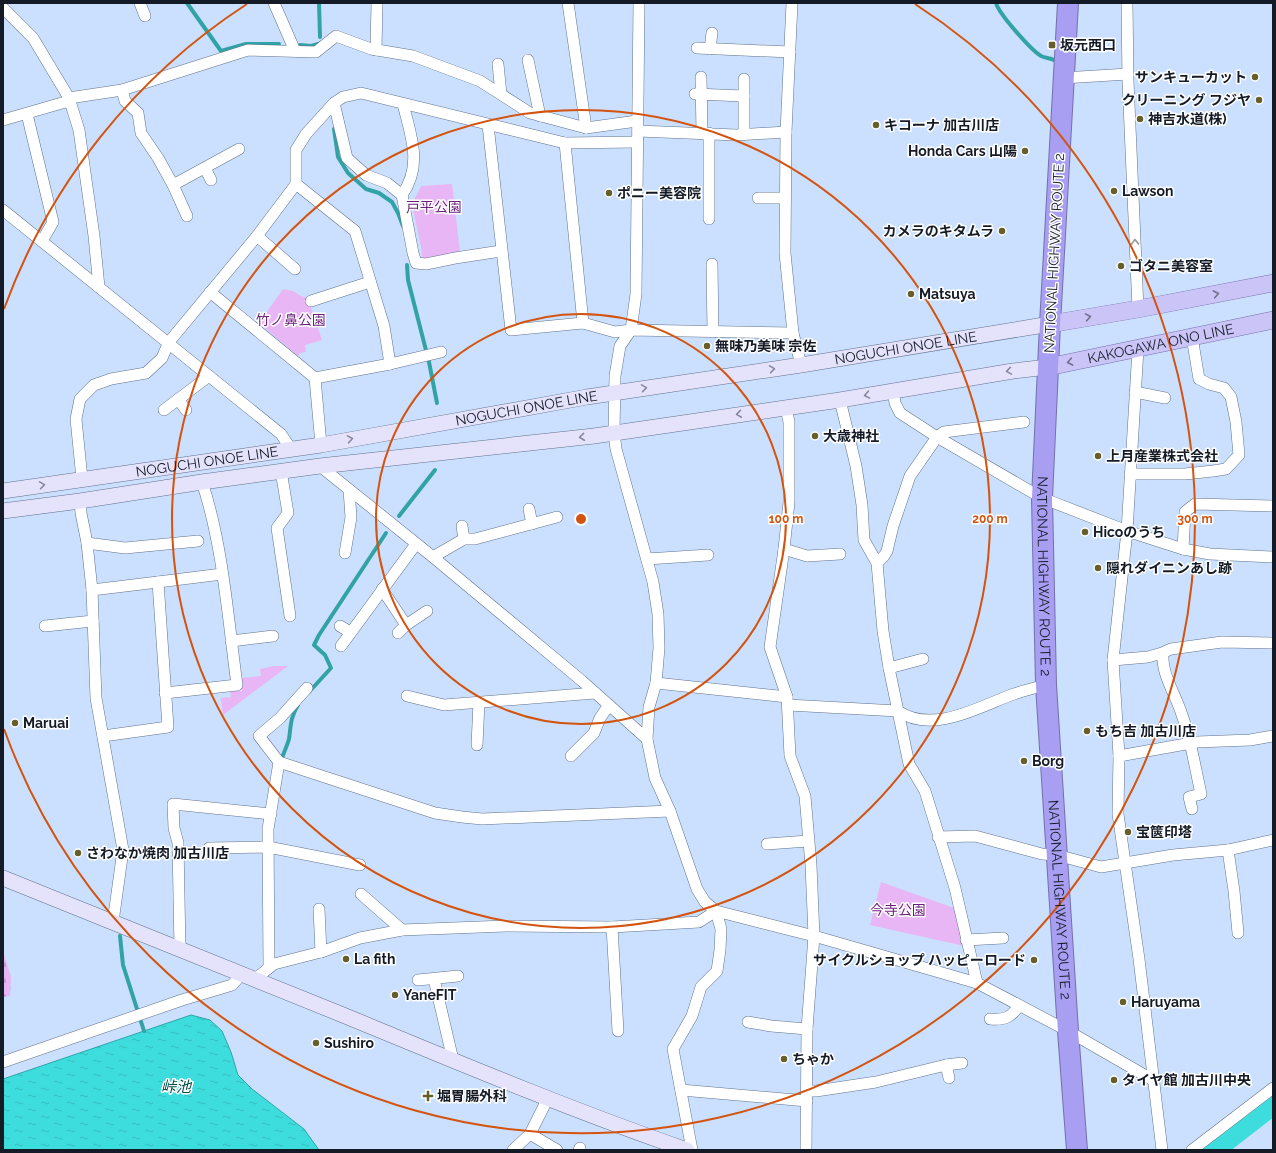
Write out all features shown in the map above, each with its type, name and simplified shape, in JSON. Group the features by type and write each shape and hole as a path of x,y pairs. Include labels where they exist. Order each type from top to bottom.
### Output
{"highway":[{"name":"NATIONAL HIGHWAY ROUTE 2","path":"1068,3 1042,498 1046,685 1077,1150"}],"main road":[{"path":"1050,324 1273,283"},
{"name":"KAKOGAWA ONO LINE","path":"1048,367 1273,320"},
{"name":"NOGUCHI ONOE LINE","path":"3,491 290,449 614,393 1050,324"},
{"name":"NOGUCHI ONOE LINE","path":"3,511 320,466 614,433 840,400 893,390 1048,367"},
{"path":"3,878 180,950 249,976 548,1098 624,1128 687,1150"}],"street":[{"path":"8,3 3,7 33,38 69,100 79,130 94,236 99,287"},
{"path":"140,3 145,16"},
{"path":"274,3 295,51"},
{"path":"376,50 377,3"},
{"path":"568,3 586,128"},
{"path":"639,3 636,294 630,330 620,346 615,376 614,433 616,448 653,582 658,614 659,648 656,683 649,707 647,740 656,778 670,812 697,889 705,902 716,912 814,936 977,983 1068,1031 1153,1080"},
{"path":"792,3 786,132 785,253 793,333 801,364"},
{"path":"1127,3 1128,74 1138,309"},
{"path":"710,49 712,33"},
{"path":"3,120 27,114 69,100 122,90 248,50 316,52 336,36 376,50 413,56 480,81 530,113 586,128 637,126 705,133 744,134 786,132"},
{"path":"697,48 790,52"},
{"path":"528,60 540,116"},
{"path":"498,64 501,94"},
{"path":"1063,78 1128,74"},
{"path":"701,78 698,94 705,133 709,218"},
{"path":"744,79 744,134"},
{"path":"122,90 125,101 138,114 141,133 158,158 187,216"},
{"path":"82,479 76,419 80,398 94,385 111,379 146,373 162,358 168,342 257,236 296,184 296,150 306,134 334,102 343,97 361,93 565,143 637,142"},
{"path":"698,94 744,96"},
{"path":"334,102 347,158 366,175 387,184 402,195 416,262 426,264 501,251"},
{"path":"402,195 408,186 415,165 412,137 403,104"},
{"path":"27,114 53,222 42,241"},
{"path":"488,125 511,330 583,323 615,332 630,330 793,333"},
{"path":"565,143 583,323"},
{"path":"172,185 240,149"},
{"path":"205,168 211,180"},
{"path":"296,184 355,231 384,326 390,364"},
{"path":"758,198 786,198"},
{"path":"3,210 281,434 290,449"},
{"path":"257,236 294,269"},
{"path":"712,264 713,332"},
{"path":"311,301 370,282"},
{"path":"210,292 315,378 320,444"},
{"path":"1130,474 1185,474 1226,469 1239,455 1232,397 1224,388 1209,384 1199,379 1192,337"},
{"path":"1138,349 1127,531 1113,660 1119,756 1118,814 1139,959 1162,1150"},
{"path":"315,378 390,364 432,354"},
{"path":"164,410 209,376"},
{"path":"893,390 895,403 900,413 937,437 1042,498 1127,531 1183,549 1210,554 1273,557"},
{"path":"1135,392 1165,398"},
{"path":"178,399 186,410"},
{"path":"840,400 856,466 862,505 864,540 877,562 883,631 889,668 909,764 925,791 955,888 977,983"},
{"path":"786,408 790,422 789,502 770,646 787,701 790,756 805,796 811,866 814,936 807,1029 808,1096 806,1150"},
{"path":"877,562 887,551 893,526 910,476 937,437 944,432 1024,422"},
{"path":"320,466 434,558 595,693 647,740"},
{"path":"281,471 288,513 277,528 290,616"},
{"path":"165,693 237,686 222,574 210,506 202,482"},
{"path":"345,553 351,517 349,490"},
{"path":"80,501 87,543 92,590 96,698 123,850 113,922"},
{"path":"1183,549 1186,512 1195,504 1273,506"},
{"path":"529,509 532,524"},
{"path":"434,558 464,539 475,539 557,517"},
{"path":"462,526 464,539"},
{"path":"87,543 125,548 198,541"},
{"path":"341,646 416,544"},
{"path":"784,549 807,556 840,554"},
{"path":"647,559 708,555"},
{"path":"92,590 222,574"},
{"path":"102,736 168,727 158,582"},
{"path":"382,589 406,625"},
{"path":"398,633 406,625 427,612"},
{"path":"45,626 93,621"},
{"path":"340,626 350,632"},
{"path":"231,641 273,636"},
{"path":"1113,660 1148,657 1171,649 1222,642 1273,643"},
{"path":"1163,653 1162,661 1171,689 1182,714 1201,794 1189,797 1192,809"},
{"path":"889,668 923,659"},
{"path":"656,683 787,701 898,711 923,721 957,716 1012,695 1046,685"},
{"path":"307,688 282,708 258,736 279,762 436,813 462,817 482,819 670,812"},
{"path":"407,696 444,705 595,693"},
{"path":"477,745 479,702"},
{"path":"571,756 594,733 600,718 609,706"},
{"path":"1119,756 1190,744 1250,740 1273,736"},
{"path":"270,968 268,829 279,762"},
{"path":"180,950 178,843 174,828 173,804 271,814"},
{"path":"938,837 975,836 1042,854 1057,855 1101,867 1173,855 1228,850 1273,840"},
{"path":"767,844 808,841"},
{"path":"209,848 268,847 360,865"},
{"path":"335,860 337,848"},
{"path":"1228,850 1238,933"},
{"path":"361,894 402,930"},
{"path":"319,909 320,952"},
{"path":"3,1062 182,1000 232,985 249,976 270,968 274,964 320,952 360,938 402,930 506,926 612,927 699,922 716,912"},
{"path":"692,1150 673,1049 692,1016 700,987 717,971 721,929 716,912"},
{"path":"612,927 618,1031"},
{"path":"966,940 1003,938"},
{"path":"418,980 458,976"},
{"path":"434,979 454,1060"},
{"path":"604,987 615,987"},
{"path":"990,1019 1002,1020 1014,1013 1019,1006"},
{"path":"605,1019 617,1019"},
{"path":"748,1022 771,1026 807,1029"},
{"path":"681,1090 808,1096 816,1091 877,1087 946,1065 962,1063"},
{"path":"946,1065 950,1078"},
{"path":"1192,1150 1273,1088"},
{"path":"513,1150 530,1134 548,1098"},
{"path":"530,1134 557,1150"}],"green space":[{"name":"戸平公園","path":"452,184 460,252 427,260 422,257 412,204 421,186"},
{"name":"竹ノ鼻公園","path":"283,289 293,291 308,298 322,340 305,345 306,352 300,353 298,356 259,323"},
{"path":"274,666 288,666 223,715 221,698 231,697 230,691 242,691 241,678 261,676 260,669"},
{"name":"今寺公園","path":"881,882 954,908 964,946 870,925"},
{"path":"3,951 11,977 10,996 3,997"}],"water":[{"name":"峠池","path":"191,1015 210,1020 222,1031 231,1052 238,1075 252,1089 304,1129 319,1150 3,1150 3,1079"}],"waterway":[{"path":"187,3 221,51 246,44 279,44"},
{"path":"319,3 320,37"},
{"path":"996,3 1009,23 1030,47 1041,56 1054,60"},
{"path":"300,45 311,46 322,43"},
{"path":"334,129 338,157 348,173 366,189 379,193 392,202 403,226"},
{"path":"407,265 408,280 429,362 437,403"},
{"path":"399,516 435,470"},
{"path":"309,692 331,668 325,655 314,645 319,635 386,533"},
{"path":"282,758 289,739 292,718 298,705"},
{"path":"120,936 123,965 144,1031"},
{"path":"1211,1150 1273,1102"}],"place":[{"name":"坂元西口","path":"1052,45"},
{"name":"サンキューカット","path":"1255,77"},
{"name":"クリーニング フジヤ","path":"1259,100"},
{"name":"神吉水道(株)","path":"1140,119"},
{"name":"キコーナ 加古川店","path":"876,125"},
{"name":"Honda Cars 山陽","path":"1025,151"},
{"name":"Lawson","path":"1114,191"},
{"name":"ポニー美容院","path":"609,193"},
{"name":"カメラのキタムラ","path":"1002,231"},
{"name":"ゴタニ美容室","path":"1121,266"},
{"name":"Matsuya","path":"911,294"},
{"name":"無味乃美味 宗佐","path":"707,346"},
{"name":"大歳神社","path":"815,436"},
{"name":"上月産業株式会社","path":"1098,456"},
{"name":"Hicoのうち","path":"1085,532"},
{"name":"隠れダイニンあし跡","path":"1098,568"},
{"name":"Maruai","path":"15,723"},
{"name":"もち吉 加古川店","path":"1087,731"},
{"name":"Borg","path":"1024,761"},
{"name":"宝篋印塔","path":"1128,832"},
{"name":"さわなか焼肉 加古川店","path":"78,853"},
{"name":"La fith","path":"346,959"},
{"name":"サイクルショップ ハッピーロード","path":"1034,960"},
{"name":"YaneFIT","path":"395,995"},
{"name":"Haruyama","path":"1123,1002"},
{"name":"Sushiro","path":"316,1043"},
{"name":"ちゃか","path":"784,1059"},
{"name":"タイヤ館 加古川中央","path":"1114,1080"},
{"name":"堀胃腸外科","path":"428,1096"}]}
